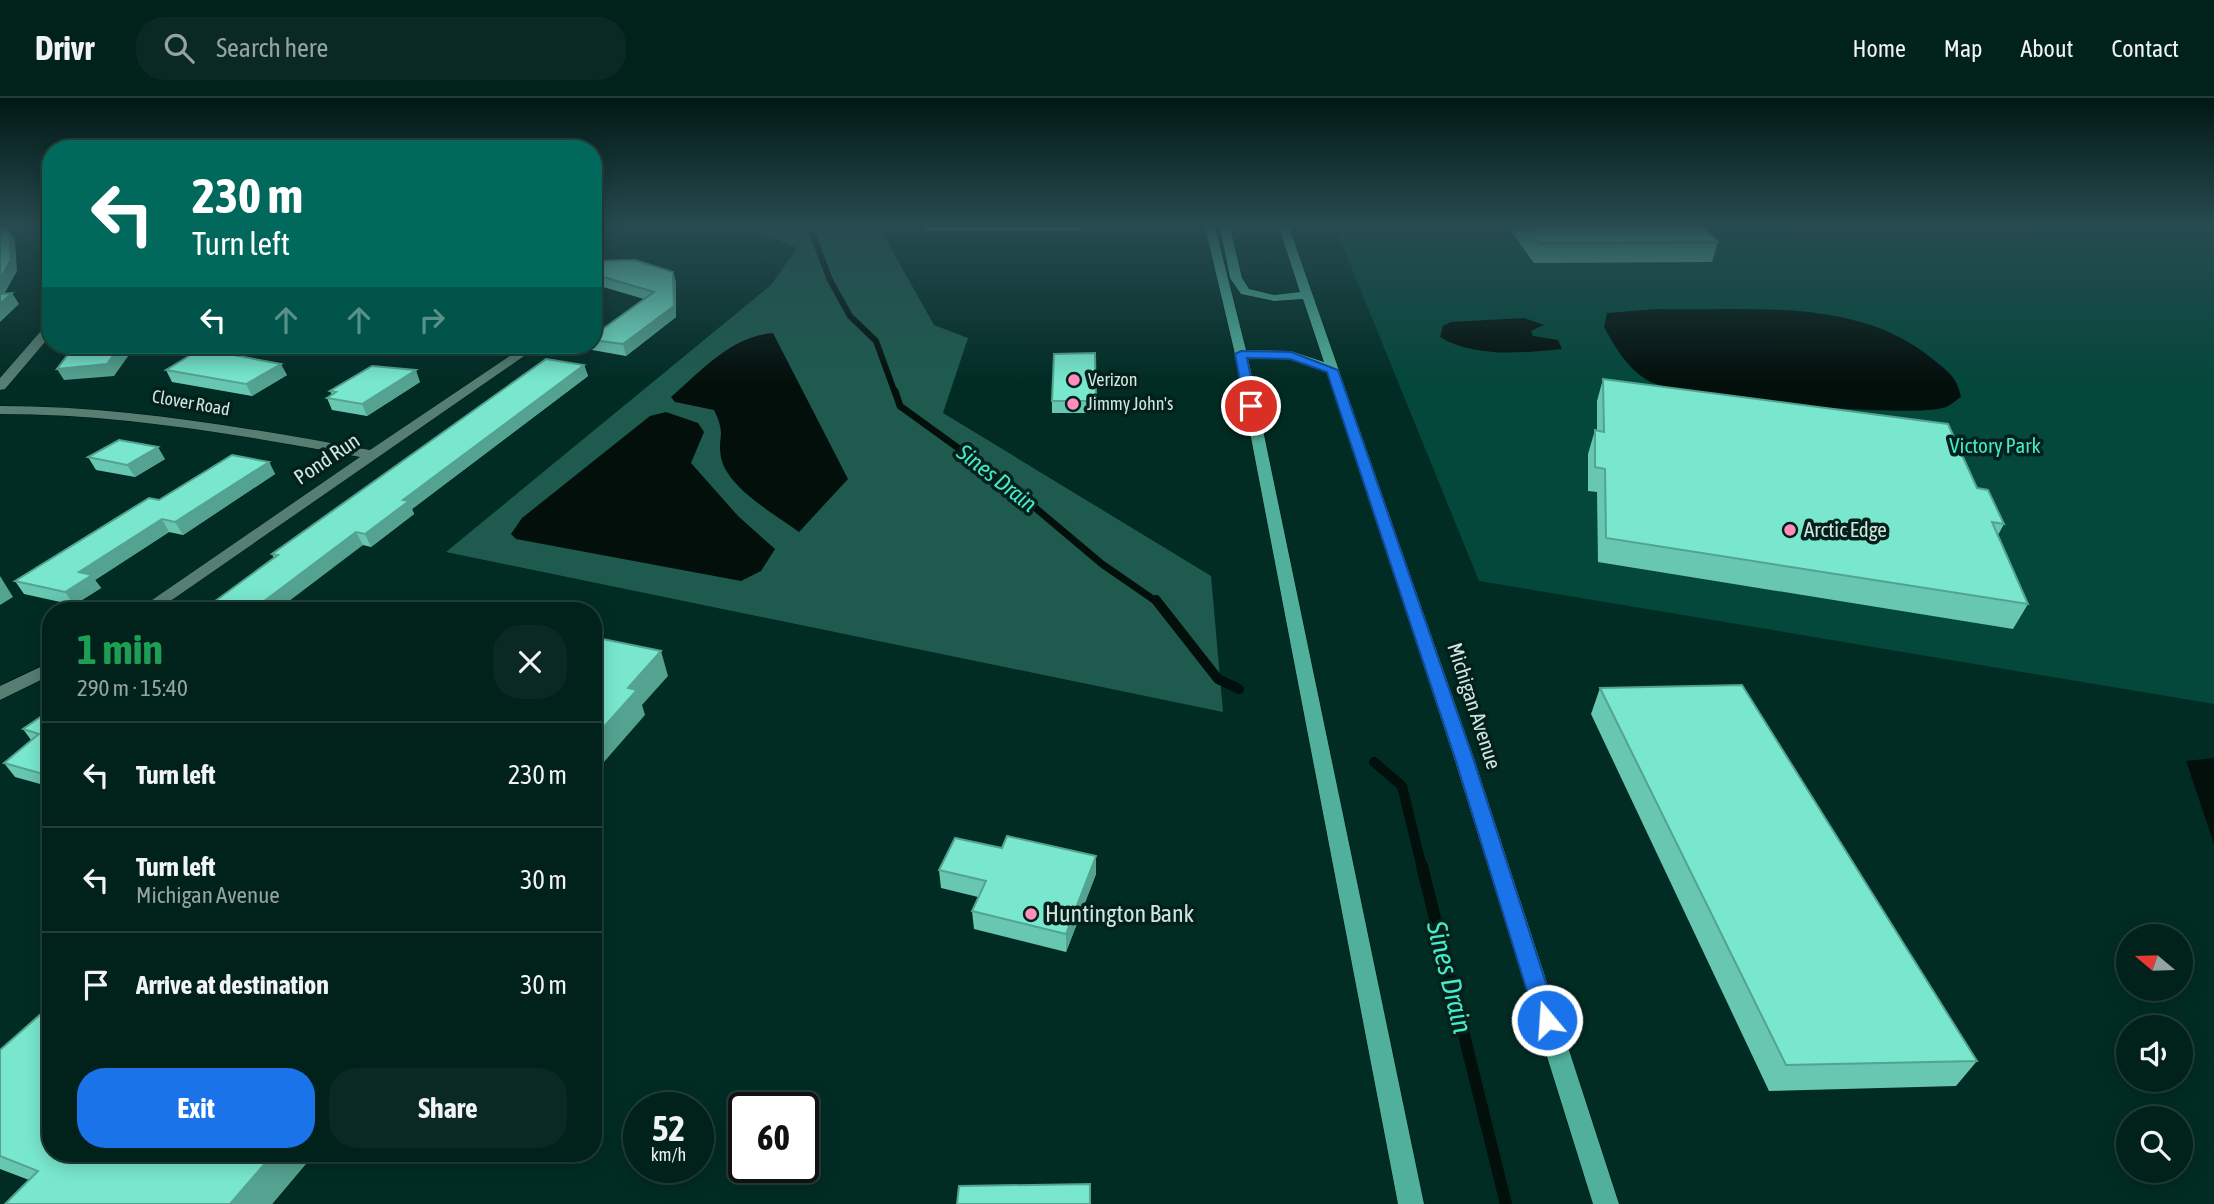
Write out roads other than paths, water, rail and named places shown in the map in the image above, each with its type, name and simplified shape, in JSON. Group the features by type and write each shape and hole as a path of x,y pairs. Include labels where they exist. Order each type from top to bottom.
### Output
{"main road":[{"path":"1223,279 1241,354 1411,1204"},
{"path":"1236,279 1245,292 1273,298 1307,295"},
{"name":"Michigan Avenue","path":"1301,279 1464,758 1606,1204"},
{"path":"1241,354 1291,355 1332,370"}],"street":[{"path":"0,386 42,337"},
{"name":"Pond Run","path":"157,602 521,354"},
{"name":"Clover Road","path":"0,410 140,414 373,455"},
{"path":"0,694 42,673"}],"waterway":[{"name":"Sines Drain","path":"829,279 850,316 876,341 895,393"},
{"name":"Sines Drain","path":"895,391 900,406 1001,479 1102,564 1157,602"},
{"name":"Sines Drain","path":"1156,600 1218,679 1239,689"},
{"name":"Sines Drain","path":"1374,762 1402,786 1422,868"},
{"name":"Sines Drain","path":"1422,866 1506,1204"}],"place":[{"name":"Verizon","path":"1074,380"},
{"name":"Jimmy John's","path":"1073,404"},
{"name":"Arctic Edge","path":"1790,530"},
{"name":"Huntington Bank","path":"1031,914"}],"park label":[{"name":"Victory Park","path":"1995,446"}]}
